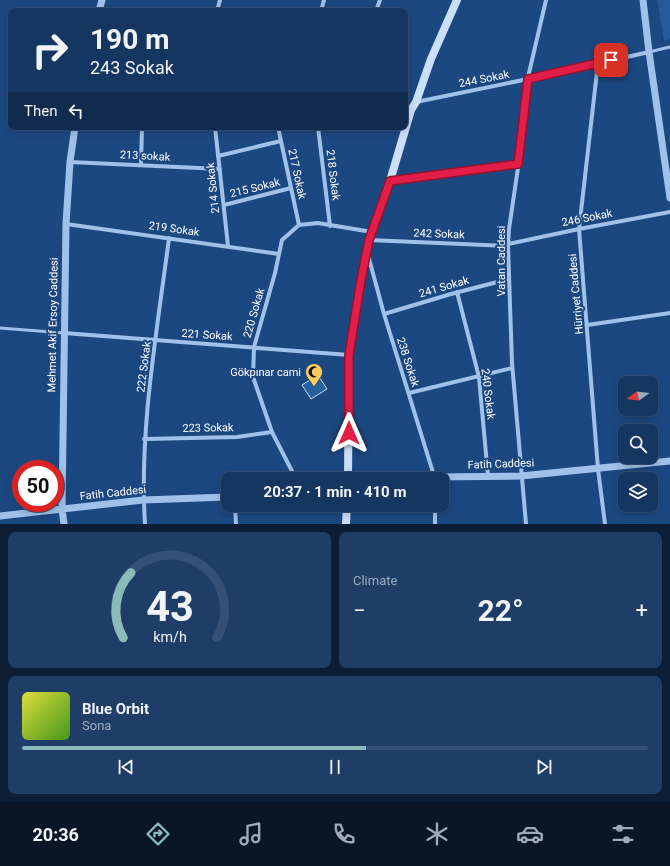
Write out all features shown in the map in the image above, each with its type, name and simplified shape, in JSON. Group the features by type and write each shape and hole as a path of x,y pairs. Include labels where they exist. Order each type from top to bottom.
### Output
{"main road":[{"path":"408,109 416,102 431,59 457,0"},
{"path":"348,472 349,355 369,240 390,181 403,130"},
{"path":"346,524 347,512"}],"street":[{"name":"Vatan Caddesi","path":"526,524 512,368 508,245 528,79 546,0"},
{"path":"643,0 648,52 670,198"},
{"name":"244 Sokak","path":"416,102 648,52"},
{"name":"Hürriyet Caddesi","path":"598,63 579,229 598,469 605,524"},
{"name":"Mehmet Akif Ersoy Caddesi","path":"63,460 66,224 70,162 75,130"},
{"path":"141,165 142,130"},
{"name":"214 Sokak","path":"215,130 228,246"},
{"name":"217 Sokak","path":"279,130 298,225"},
{"name":"218 Sokak","path":"318,130 330,226"},
{"path":"218,156 281,141"},
{"name":"213 sokak","path":"70,162 220,169"},
{"path":"390,181 518,164"},
{"name":"215 Sokak","path":"224,205 291,188"},
{"name":"246 Sokak","path":"508,245 579,229 670,212"},
{"name":"219 Sokak","path":"66,224 279,254"},
{"path":"298,225 318,224 372,232"},
{"name":"220 Sokak","path":"292,472 272,432 253,377 254,347 282,240 298,225"},
{"name":"222 Sokak","path":"145,524 143,500 144,439 169,238"},
{"name":"242 Sokak","path":"369,240 508,245"},
{"name":"238 Sokak","path":"367,252 384,314 433,472"},
{"name":"241 Sokak","path":"384,314 457,292 509,279"},
{"name":"240 Sokak","path":"457,292 479,377 488,476"},
{"path":"587,325 670,313"},
{"name":"221 Sokak","path":"64,333 349,355"},
{"path":"409,393 512,368"},
{"name":"223 Sokak","path":"144,439 238,437 272,432"},
{"name":"Fatih Caddesi","path":"449,477 521,476 670,461"},
{"name":"Fatih Caddesi","path":"64,509 143,500 221,497"},
{"name":"Fatih Caddesi","path":"0,516 35,512"},
{"name":"Mehmet Akif Ersoy Caddesi","path":"62,512 64,524"},
{"path":"235,512 236,524"},
{"path":"435,512 435,524"}],"lane":[{"path":"648,52 670,47"},
{"path":"0,328 64,333"}],"shaded area":[{"path":"657,0 670,0 670,39 664,41"}],"building":[{"name":"Gökpınar cami","path":"318,375 327,389 311,399 302,385"}],"place":[{"name":"Gökpınar cami","path":"314,387"}],"route":[{"path":"349,433 349,355 361,280 369,240 390,181 518,164 528,79 611,60"}]}
